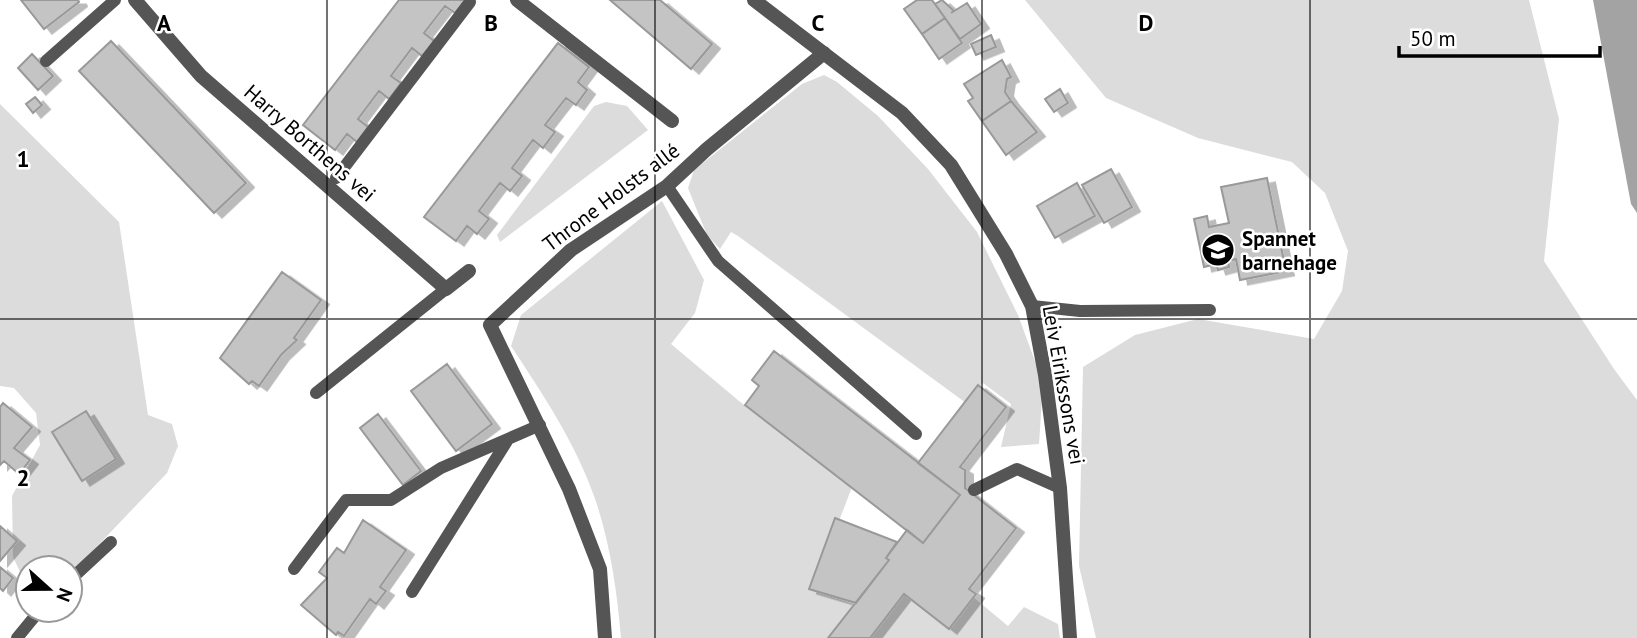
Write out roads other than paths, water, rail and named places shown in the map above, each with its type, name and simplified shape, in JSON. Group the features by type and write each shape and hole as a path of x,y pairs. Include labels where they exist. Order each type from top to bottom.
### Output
{"street":[{"name":"Harry Borthens vei","path":"135,0 201,76 447,288"},
{"path":"517,0 671,121"},
{"name":"Leiv Eirikssons vei","path":"754,0 902,113 951,164 1006,254 1032,306 1045,374 1060,488 1070,638"},
{"name":"Throne Holsts allé","path":"540,425 490,325 571,250 667,186 707,149 824,53"},
{"path":"447,288 469,271"},
{"path":"540,425 569,489 600,569 605,638"}],"lane":[{"path":"46,61 115,0"},
{"path":"336,178 470,2"},
{"path":"667,186 718,261 916,434"},
{"path":"316,393 447,288"},
{"path":"1032,306 1080,311 1210,310"},
{"path":"294,569 346,500 391,500 441,468 540,425"},
{"path":"412,592 507,440"},
{"path":"975,489 1017,469 1060,488"},
{"path":"84,567 111,542"},
{"path":"18,638 29,624"}],"place":[{"name":"Spannet barnehage","path":"1218,250"}]}
